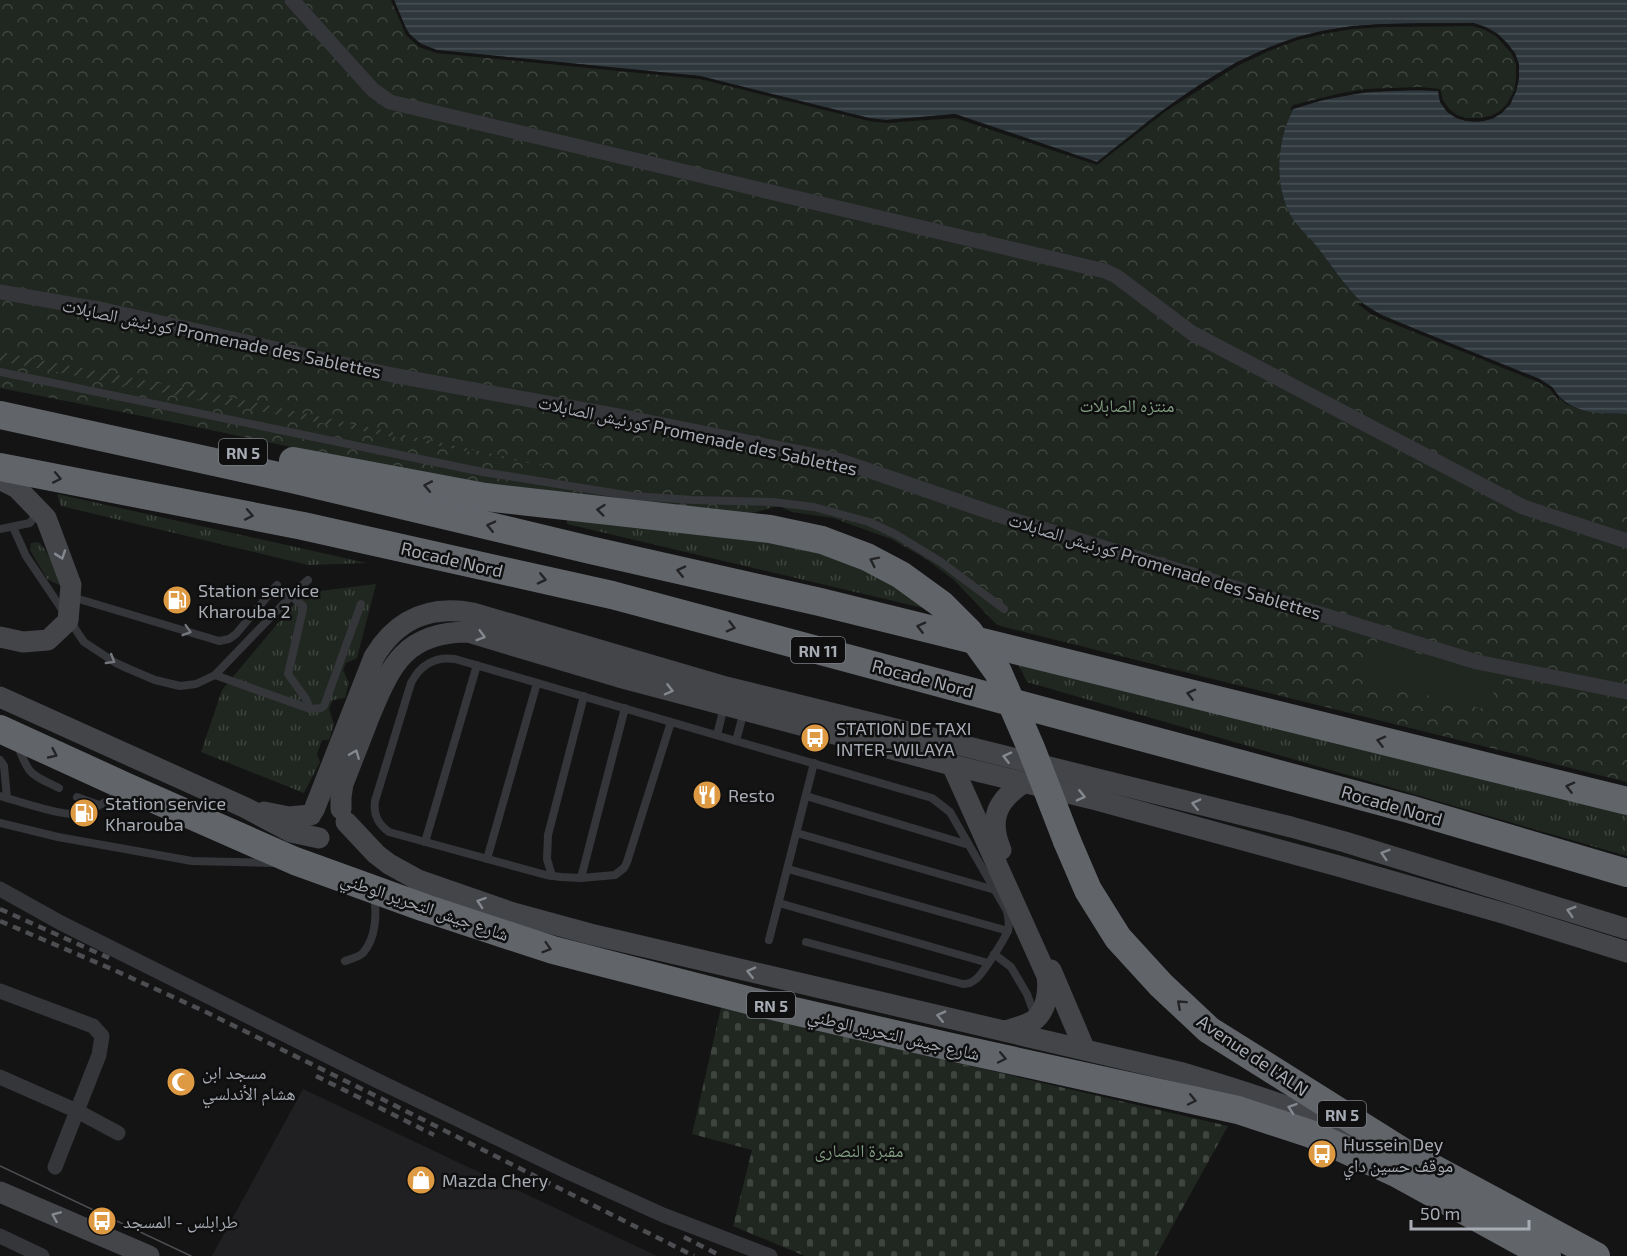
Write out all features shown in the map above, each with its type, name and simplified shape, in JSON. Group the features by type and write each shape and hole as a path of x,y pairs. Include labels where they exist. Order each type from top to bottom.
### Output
{"highway":[{"name":"Avenue de l'ALN","path":"0,413 294,461 485,497 770,529 822,540 867,557 901,575 941,604 969,632 999,672 1088,890 1118,938 1169,993 1209,1030 1404,1154 1596,1256"},
{"path":"0,413 820,602 1627,801"},
{"name":"Rocade Nord","path":"0,467 303,526 612,595 1409,809 1627,873"},
{"name":"شارع جيش التحرير الوطني","path":"7,733 295,861 425,908 553,950 755,1002 1238,1110 1311,1134 1396,1173 1547,1256"}],"street":[{"path":"292,0 373,90 390,102 1105,271 1116,276 1192,333 1523,507 1627,541"},
{"name":"كورنيش الصابلات Promenade des Sablettes","path":"0,291 104,310 392,375 613,415 841,461 1014,520 1476,662 1627,692"},
{"path":"0,479 17,488 46,518 71,585 68,621 48,640 23,642 0,637"},
{"path":"319,838 312,830 310,820 381,644 397,629 416,617 429,612 459,610 726,687 1291,827 1627,929"},
{"path":"0,697 246,808 291,832 332,840 345,828 341,797 343,784 388,673 403,655 432,637 468,632 619,677 952,765 1097,800 1342,867 1506,914 1627,952"},
{"path":"952,765 1047,976 1048,992 1036,1018 1005,1031"},
{"path":"1023,783 1009,793 999,808 995,824 997,842 1085,1050"},
{"path":"246,808 289,817 313,813 318,807 333,804 376,854 403,873 513,913 600,937 1183,1073 1316,1116 1404,1154"},
{"path":"0,889 92,938 568,1172 663,1215 770,1256"},
{"path":"0,991 93,1026 102,1036 99,1055 55,1167"},
{"path":"0,1077 78,1112 118,1133"},
{"path":"0,1192 149,1256"},
{"path":"0,1236 42,1256"}],"lane":[{"path":"0,372 494,474 632,496 773,502 814,507 869,522 896,534 941,562 1004,609"},
{"path":"0,529 30,523 36,517 39,509"},
{"path":"13,527 26,556 84,642 116,663 155,680 180,686 196,684 215,675 308,580"},
{"path":"71,596 219,641 229,639 236,634 275,587 301,603 303,609 288,674 306,699 310,709"},
{"path":"215,675 317,710 324,706 361,604"},
{"path":"671,722 627,862 624,868 615,874 581,878 552,876 389,832 377,819 375,813 375,801 414,676 426,664 440,659 455,659 932,798 950,812 1007,911 1009,924 1008,931 977,979 963,984 806,942"},
{"path":"425,842 477,665"},
{"path":"487,859 537,683"},
{"path":"552,876 547,859 548,835 584,696"},
{"path":"717,735 734,707"},
{"path":"734,707 736,741"},
{"path":"581,878 625,708"},
{"path":"7,733 30,772 59,788"},
{"path":"0,760 4,766 3,797 70,815 84,813 129,789"},
{"path":"769,940 814,763"},
{"path":"806,796 969,845"},
{"path":"77,797 99,805"},
{"path":"0,823 58,837 192,861 273,863 295,861"},
{"path":"797,832 995,890"},
{"path":"788,868 1008,931"},
{"path":"345,961 362,954 374,933 376,908 373,888"},
{"path":"779,903 988,963"},
{"path":"994,954 1011,967 1027,994 1036,1018"}],"shaded area":[{"path":"394,0 1627,0 1627,414 1585,411 1576,408 1559,396 1552,387 1373,311 1344,283 1294,221 1285,203 1281,190 1279,162 1284,133 1294,108 1347,95 1401,90 1438,91 1441,101 1454,115 1471,122 1481,122 1499,114 1510,105 1517,79 1518,68 1515,57 1504,40 1485,27 1473,23 1360,26 1323,31 1291,39 1260,51 1202,83 1148,121 1097,162 955,114 886,120 869,118 700,76 437,50 419,42 408,32"},
{"path":"303,1089 657,1256 212,1256"}],"green space":[{"name":"منتزه الصابلات","path":"0,0 394,0 408,33 955,114 1137,130 1235,63 1297,37 1352,26 1473,23 1498,34 1515,53 1519,79 1509,105 1492,119 1281,145 1279,166 1281,186 1287,207 1296,221 1338,276 1373,311 1540,379 1566,404 1602,413 1627,414 1627,782 1004,627 996,624 954,580 926,559 891,539 833,518 792,512 779,506 737,517 487,488 0,388"},
{"path":"0,352 224,396 580,473 0,361"},
{"path":"57,494 367,563 308,565 61,506"},
{"path":"567,519 770,543 826,555 854,563 936,611 567,524"},
{"path":"38,542 51,562 59,585 47,579 30,550 31,543"},
{"path":"376,584 357,658 346,663 343,670 349,683 345,698 333,700 329,709 334,724 329,740 322,740 317,754 320,762 304,793 201,752 222,690 303,593"},
{"path":"1371,641 1498,675 1489,710 1360,679"},
{"path":"1015,658 1627,812 1627,856 1027,682"},
{"name":"مقبرة النصارى","path":"721,1008 1228,1126 1156,1256 805,1256 733,1226 752,1150 692,1134"}],"pier":[{"path":"391,0 394,0 408,33 421,44 437,50 700,76 869,118 886,120 955,114 1097,162 1165,109 1235,63 1297,37 1322,31 1384,24 1473,23 1498,34 1507,43 1515,53 1519,64 1519,79 1516,92 1502,113 1492,119 1480,121 1466,121 1447,112 1440,102 1438,91 1366,92 1323,100 1290,110 1293,105 1342,93 1366,89 1420,87 1440,89 1443,100 1457,115 1466,118 1480,118 1500,111 1514,91 1516,64 1512,54 1496,36 1473,26 1384,27 1323,34 1298,40 1237,66 1166,111 1097,165 955,118 886,123 869,121 700,79 437,53 419,47 406,35"},
{"path":"1362,303 1383,316 1540,379 1552,387 1559,401 1550,389 1538,382 1382,319 1358,304"}],"tram line":[{"path":"0,1166 191,1256"}],"railway":[{"path":"0,909 109,958"},
{"path":"0,921 206,1012 694,1256"},
{"path":"316,1076 434,1135"},
{"path":"684,1237 721,1256"}],"place":[{"name":"Station service Kharouba 2","path":"177,600"},
{"name":"STATION DE TAXI INTER-WILAYA","path":"815,738"},
{"name":"Resto","path":"707,795"},
{"name":"Station service Kharouba","path":"84,813"},
{"name":"مسجد ابن هشام الأندلسي","path":"181,1082"},
{"name":"Hussein Dey موقف حسين داي","path":"1322,1154"},
{"name":"Mazda Chery","path":"421,1180"},
{"name":"طرابلس - المسجد","path":"102,1221"}]}
